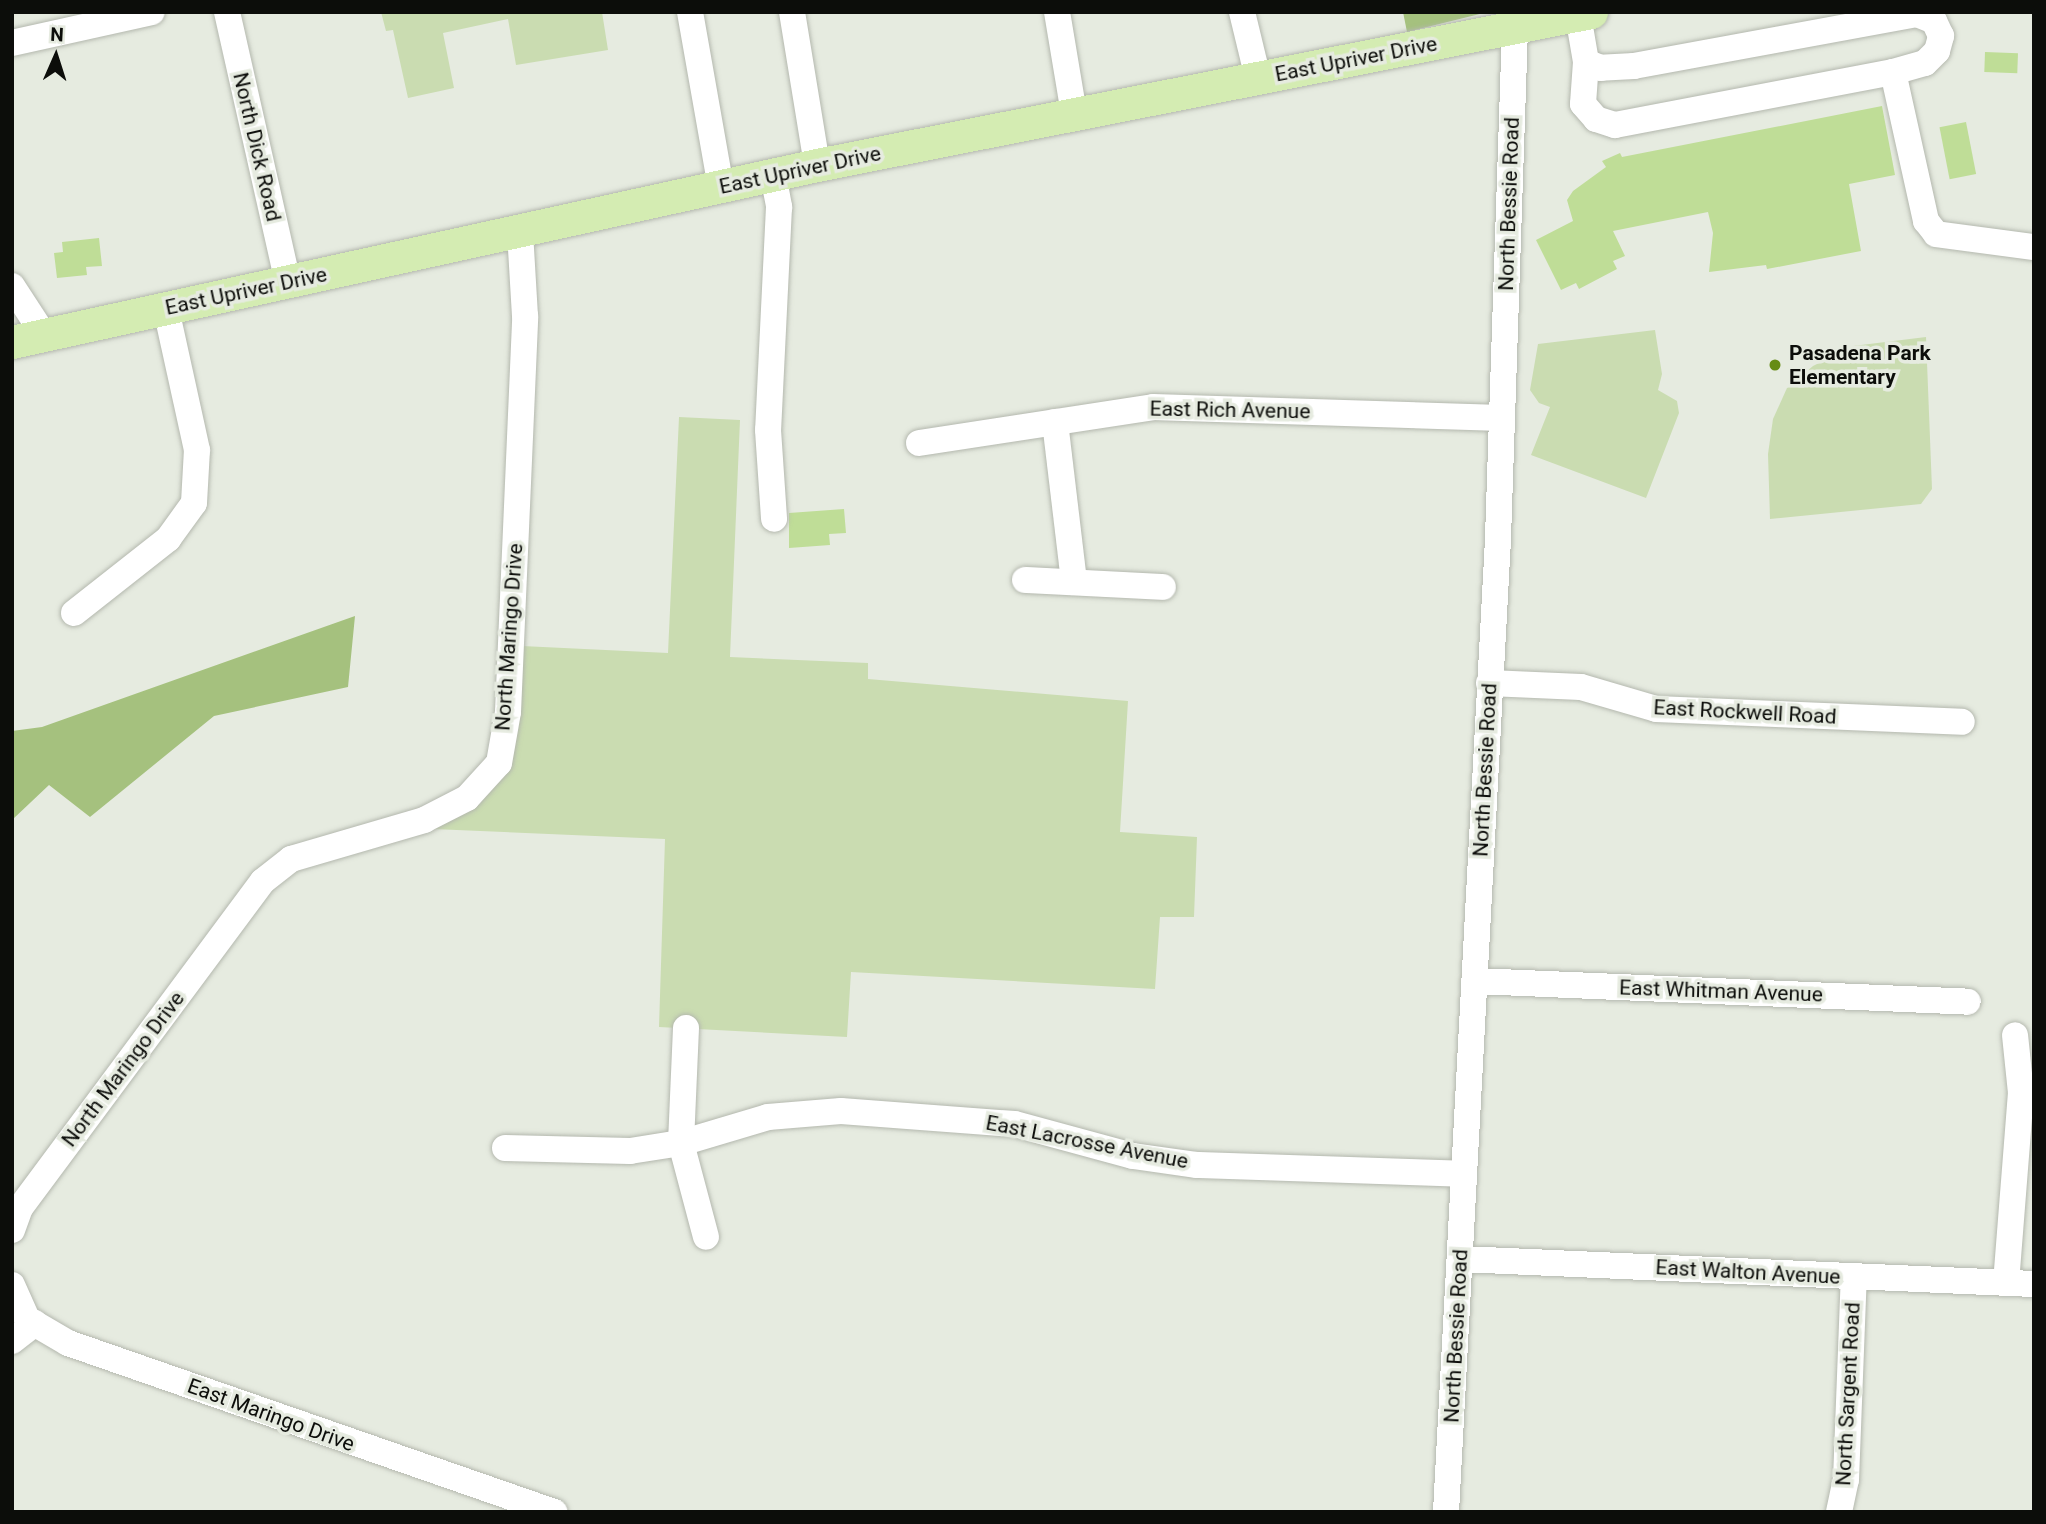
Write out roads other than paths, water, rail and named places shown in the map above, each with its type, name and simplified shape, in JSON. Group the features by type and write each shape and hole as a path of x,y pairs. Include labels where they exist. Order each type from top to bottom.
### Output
{"main road":[{"name":"East Upriver Drive","path":"12,342 817,165 1258,78 1474,24 1515,28 1585,13"}],"street":[{"path":"12,43 152,12"},
{"name":"North Dick Road","path":"227,12 288,282"},
{"path":"690,12 721,187"},
{"path":"792,12 817,165"},
{"path":"1057,12 1074,114"},
{"path":"1242,12 1258,78"},
{"path":"1585,13 1583,104 1596,119 1615,125 1893,72 1925,63 1937,51 1941,36 1940,17 1917,14 1634,66 1601,68 1586,62"},
{"name":"North Bessie Road","path":"1446,1512 1502,418 1515,28"},
{"path":"1893,72 1923,208 1936,234 2034,247"},
{"path":"773,175 779,208 768,430 774,519"},
{"name":"North Maringo Drive","path":"12,1230 20,1208 263,881 291,859 435,815 467,798 499,763 508,712 524,330 520,231"},
{"path":"12,286 44,335"},
{"path":"74,613 167,538 194,503 197,450 166,309"},
{"name":"East Rich Avenue","path":"919,443 1182,406 1502,418"},
{"path":"1055,422 1074,582"},
{"path":"1025,580 1163,587"},
{"name":"East Rockwell Road","path":"1489,683 1581,687 1656,709 1962,722"},
{"name":"East Whitman Avenue","path":"1475,981 1968,1002"},
{"path":"686,1028 681,1143 706,1237"},
{"path":"2006,1283 2027,1093 2015,1035"},
{"name":"East Lacrosse Avenue","path":"505,1148 630,1151 681,1143 768,1117 841,1111 1015,1124 1133,1156 1197,1164 1464,1174"},
{"name":"East Walton Avenue","path":"1461,1259 2034,1284"},
{"name":"North Sargent Road","path":"1839,1512 1846,1480 1854,1276"},
{"name":"East Maringo Drive","path":"13,1288 27,1319 68,1343 554,1512"},
{"path":"12,1341 34,1323"}],"place":[{"name":"Pasadena Park Elementary","path":"1775,365"}]}
